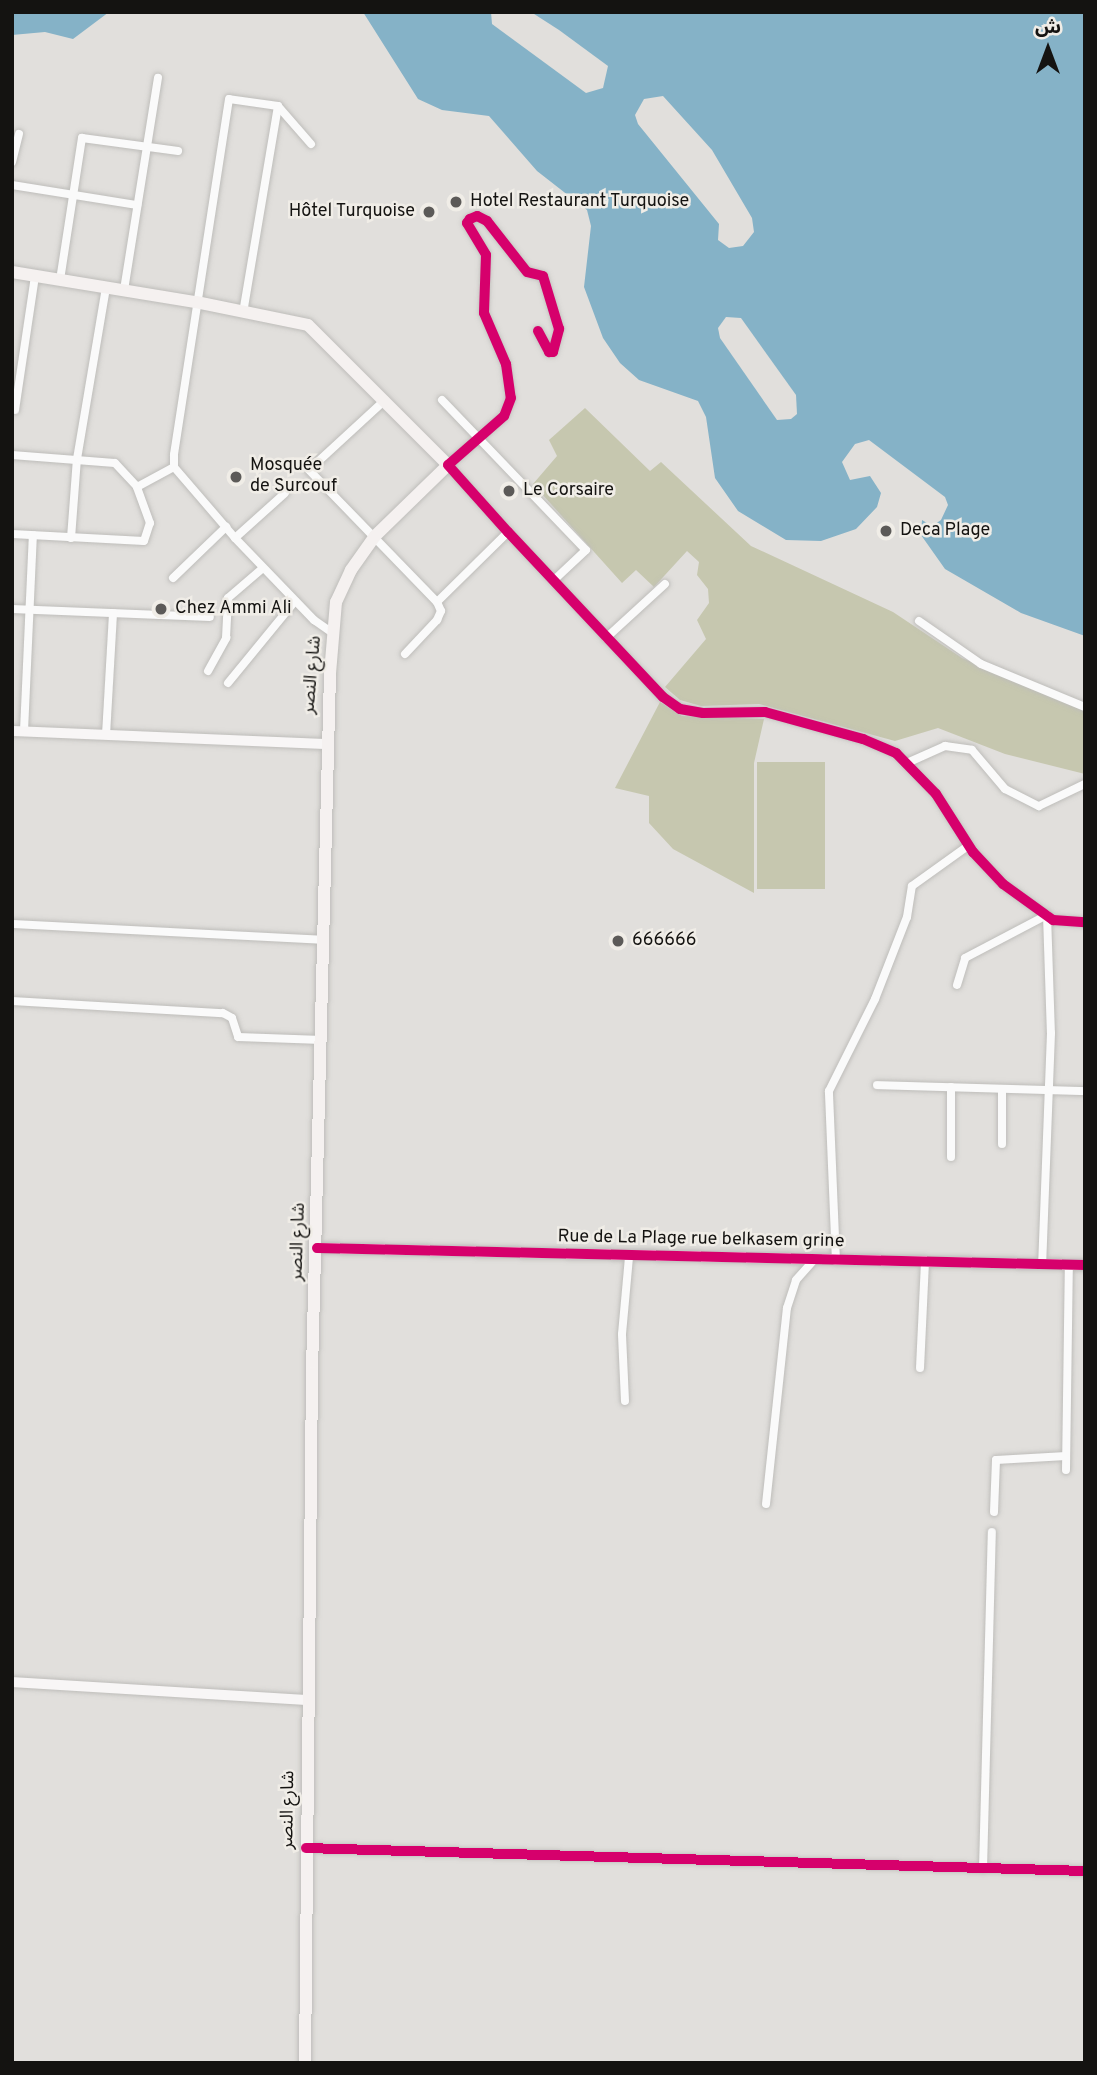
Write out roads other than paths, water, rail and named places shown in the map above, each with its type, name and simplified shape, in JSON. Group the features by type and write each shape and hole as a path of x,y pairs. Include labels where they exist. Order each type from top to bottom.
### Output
{"main road":[{"path":"12,272 196,302 308,325 448,465"},
{"name":"شارع النصر","path":"305,2063 306,1848 326,744 336,602 351,570 375,536 448,465"}],"street":[{"path":"124,290 158,78"},
{"path":"311,144 278,106 229,99 174,442 174,467 263,568 295,601 334,634"},
{"path":"243,313 278,106"},
{"path":"12,162 19,134"},
{"path":"60,280 82,138 178,151"},
{"path":"12,185 137,205"},
{"path":"538,331 549,352 553,352 559,329 543,276 527,272 487,221 477,216 470,219 467,223 486,255 484,313 506,365 510,398 509,409 480,440 448,465 606,638 680,709 703,713 765,712 792,718 863,738 907,763 936,794 970,845 1003,884 1047,915 1085,922"},
{"path":"15,410 35,276"},
{"path":"71,538 77,459 106,288"},
{"path":"385,400 309,470 437,602 441,611 437,620 405,654"},
{"path":"442,400 586,550 554,580"},
{"path":"12,456 115,463 137,487 150,523 144,541 12,534"},
{"path":"137,487 174,467"},
{"path":"235,538 285,493"},
{"path":"173,578 226,527"},
{"path":"437,602 508,532"},
{"path":"33,536 30,609 18,731 326,744"},
{"path":"208,670 226,638 228,598 263,568"},
{"path":"606,638 665,584"},
{"path":"228,682 295,601"},
{"path":"12,609 210,617"},
{"path":"106,735 113,613"},
{"path":"919,621 981,664 1085,707"},
{"path":"907,763 945,746 972,750 1005,789 1039,806 1085,784"},
{"path":"836,1261 829,1091 876,999 907,917 912,886 970,845"},
{"path":"957,985 965,958 1047,915"},
{"path":"1042,1263 1049,1090 1047,915"},
{"path":"12,924 323,940"},
{"path":"12,1001 223,1013 232,1018 238,1037 322,1040"},
{"path":"877,1085 1085,1091"},
{"path":"951,1087 951,1157"},
{"path":"1002,1088 1002,1144"},
{"name":"Rue de La Plage rue belkasem grine","path":"317,1248 1085,1265"},
{"path":"625,1401 622,1334 629,1257"},
{"path":"766,1504 787,1308 796,1280 813,1261"},
{"path":"920,1368 925,1262"},
{"path":"1066,1470 1069,1265"},
{"path":"994,1512 996,1460 1066,1456"},
{"path":"983,1869 992,1532"},
{"path":"12,1682 309,1700"},
{"path":"306,1848 1085,1871"}],"water":[{"path":"12,12 109,12 73,39 45,32 12,35"},
{"path":"363,12 1085,12 1085,636 1021,613 945,569 921,535 922,520 932,526 941,520 948,505 945,497 869,440 855,444 842,462 850,480 870,476 881,493 877,507 856,529 821,541 786,540 738,511 715,478 706,417 698,401 639,380 620,363 603,338 584,287 591,226 587,210 537,171 489,116 442,110 418,99"}],"place":[{"name":"Hotel Restaurant Turquoise","path":"456,202"},
{"name":"Hôtel Turquoise","path":"429,212"},
{"name":"Mosquée de Surcouf","path":"236,477"},
{"name":"Le Corsaire","path":"509,491"},
{"name":"Deca Plage","path":"886,531"},
{"name":"Chez Ammi Ali","path":"161,609"},
{"name":"666666","path":"618,941"}]}
